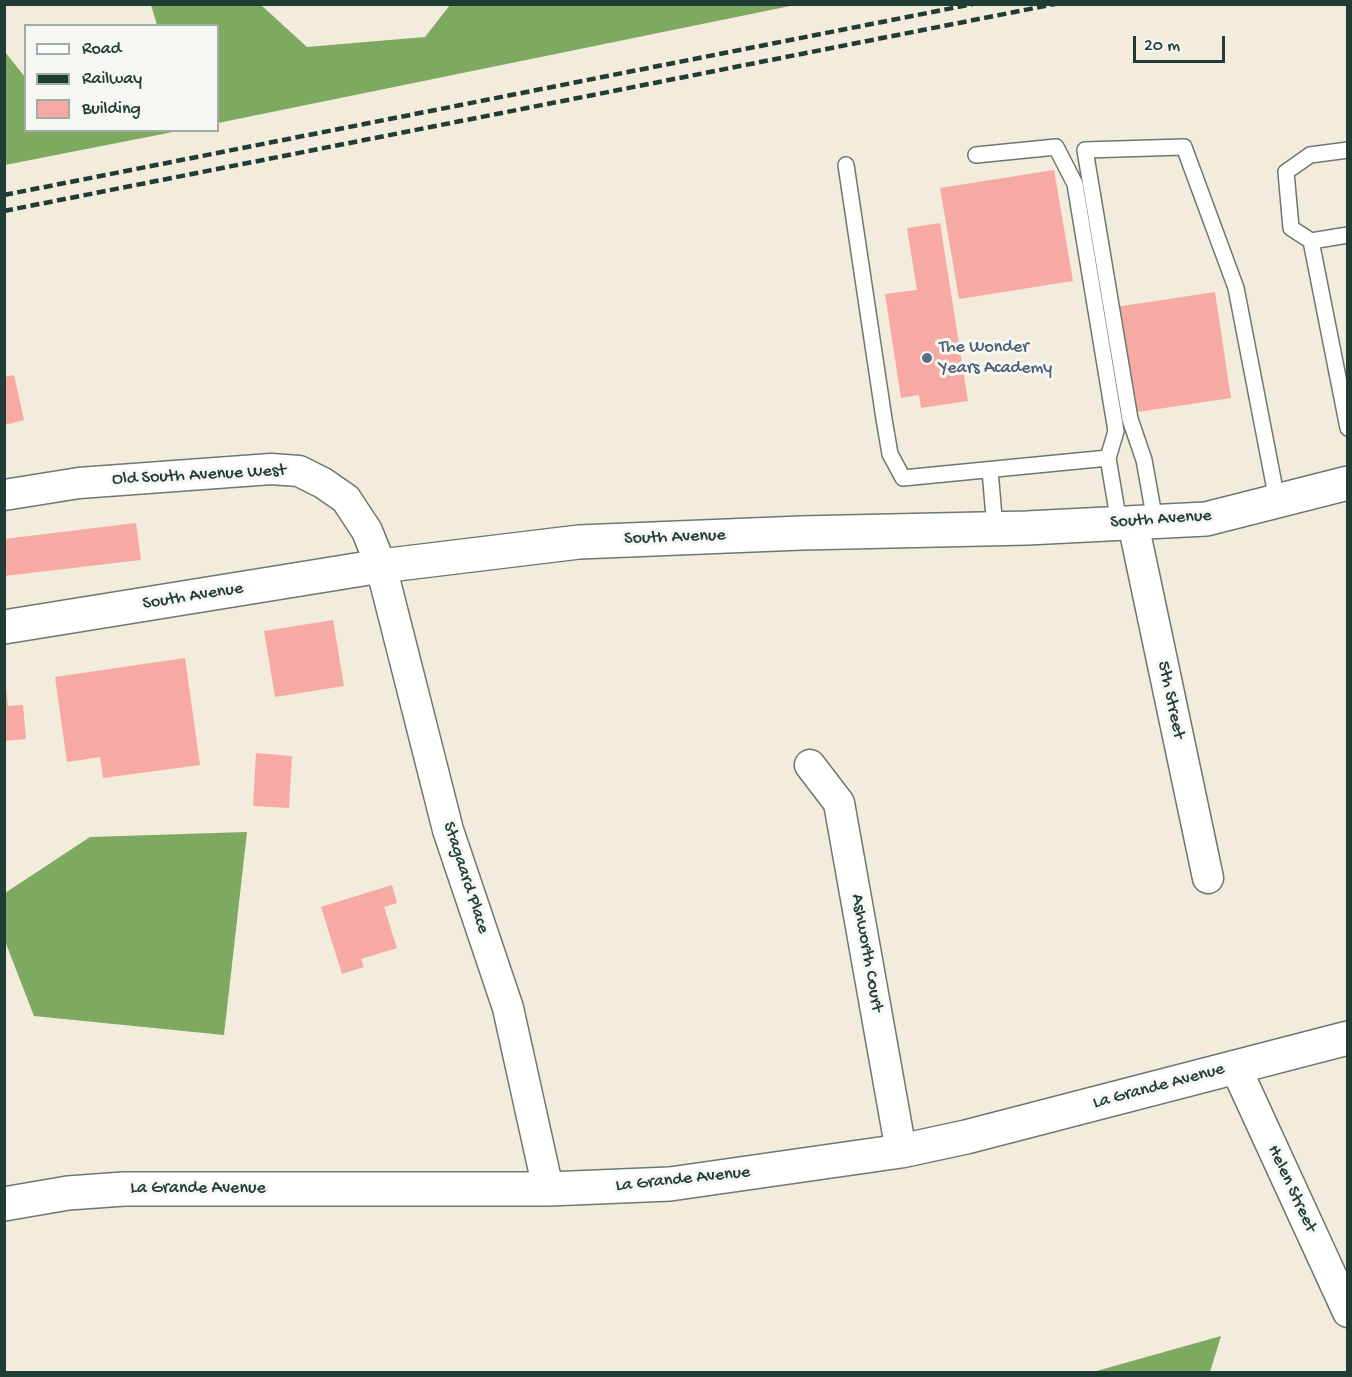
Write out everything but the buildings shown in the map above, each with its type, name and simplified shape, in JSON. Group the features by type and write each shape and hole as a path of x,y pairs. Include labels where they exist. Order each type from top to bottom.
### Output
{"street":[{"name":"Old South Avenue West","path":"4,495 79,483 271,469 299,471 346,499 367,531 381,566"},
{"name":"South Avenue","path":"4,627 381,566 579,542 995,529 1206,519 1347,483"},
{"name":"5th Street","path":"1136,522 1208,878"},
{"name":"Stagaard Place","path":"381,566 448,830 507,1008 548,1189"},
{"name":"Ashworth Court","path":"810,765 839,803 901,1151"},
{"name":"La Grande Avenue","path":"4,1204 68,1193 124,1189 548,1189 670,1184 901,1151 1026,1122 1347,1038"},
{"name":"Helen Street","path":"1235,1066 1347,1312"}],"lane":[{"path":"976,155 1056,147 1075,184 1116,431 1107,458 1136,522"},
{"path":"1136,522 1144,460 1130,419 1085,150 1184,147 1236,288 1277,500"},
{"path":"1347,150 1310,155 1286,172 1291,228 1311,241 1347,235"},
{"path":"846,165 890,454 903,478 1107,458"},
{"path":"1311,241 1347,428"},
{"path":"990,470 995,529"}],"green space":[{"path":"151,5 261,5 307,47 425,37 450,5 795,5 219,123 219,24 157,24"},
{"path":"5,52 24,76 24,132 173,132 5,165"},
{"path":"247,832 224,1035 34,1016 5,941 5,893 90,837"},
{"path":"1221,1336 1210,1372 1093,1372"}],"railway":[{"path":"4,195 973,4"},
{"path":"4,211 1055,4"}],"place":[{"name":"The Wonder Years Academy","path":"927,358"}]}
